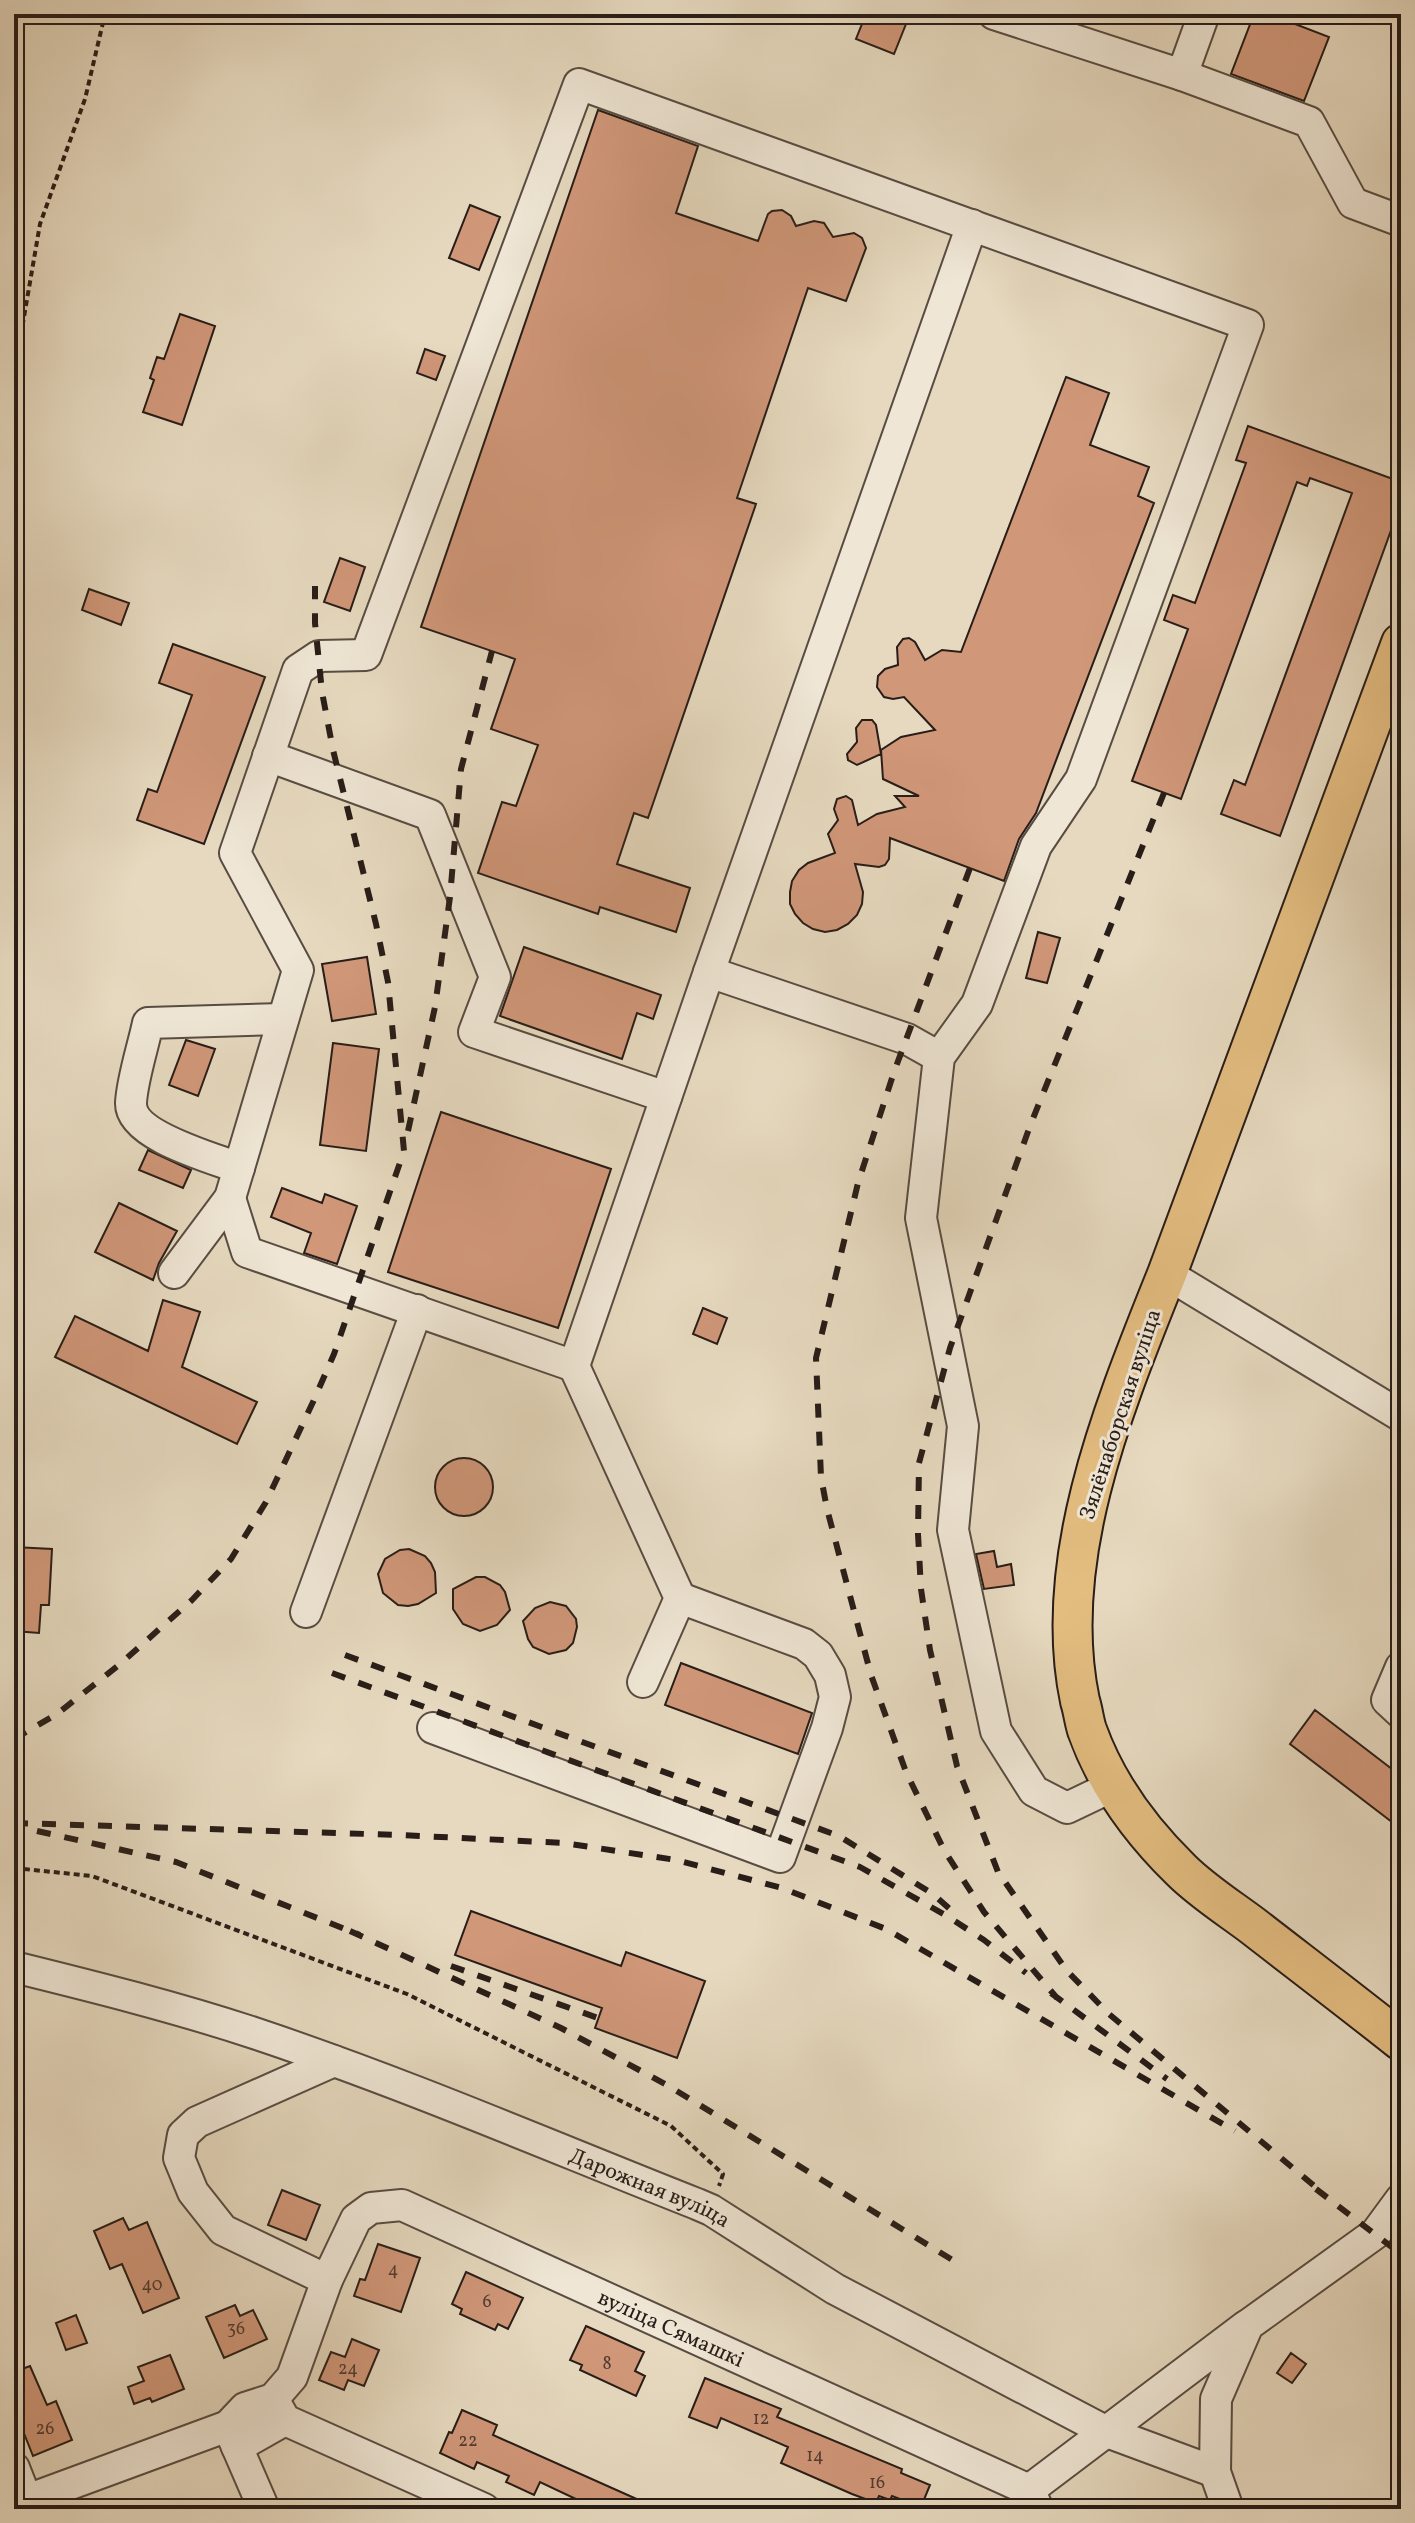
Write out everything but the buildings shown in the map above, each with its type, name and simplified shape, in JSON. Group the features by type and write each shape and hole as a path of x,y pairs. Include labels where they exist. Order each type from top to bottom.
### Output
{"main road":[{"name":"Зялёнаборская вуліца","path":"1401,643 1167,1274 1130,1365 1078,1543 1071,1635 1076,1682 1087,1729 1113,1786 1139,1821 1182,1871 1401,2041"}],"street":[{"path":"994,14 1182,75 1309,122 1353,203 1401,221"},
{"path":"1182,75 1204,14"},
{"path":"174,1273 230,1198 298,970 235,853 268,756 298,670 319,656 366,655 579,84 1248,325 1081,779 1036,846 977,1004 939,1057 921,1218 963,1426 953,1530 996,1731 1034,1791 1067,1808 1113,1786"},
{"path":"433,1728 780,1857 827,1728 835,1697 830,1675 818,1655 804,1644 680,1598 574,1366 972,225"},
{"path":"268,756 430,815 495,977 474,1032 666,1097"},
{"path":"709,972 907,1039 939,1057"},
{"path":"239,1168 155,1134 135,1119 131,1105 148,1023 283,1019"},
{"path":"230,1198 247,1252 574,1366"},
{"path":"1167,1274 1401,1416"},
{"path":"306,1612 417,1310"},
{"path":"643,1682 680,1598"},
{"path":"1401,1667 1387,1700 1401,1713"},
{"name":"Дарожная вуліца","path":"14,1967 144,1999 254,2033 334,2061 711,2210 835,2289 1107,2432 1215,2472"},
{"path":"327,2280 223,2230 193,2192 179,2158 183,2135 197,2122 334,2061"},
{"path":"1034,2500 1107,2432 1376,2233 1401,2199"},
{"name":"вуліца Сямашкі","path":"279,2410 327,2280 356,2219 371,2208 402,2205 1034,2500"},
{"path":"1228,2509 1215,2472 1216,2399 1248,2325"},
{"path":"14,2468 28,2505 233,2436 279,2410 484,2509"},
{"path":"233,2436 264,2509"}],"path":[{"path":"14,375 40,224 85,99 105,14"},
{"path":"14,335 24,315"},
{"path":"14,1868 92,1876 421,2001 671,2126 723,2174 711,2210"}],"railway":[{"path":"14,1739 57,1714 119,1665 192,1600 231,1559 266,1502 334,1354 404,1151 388,982 322,692 315,623 315,586"},
{"path":"408,1131 435,1007 450,897 461,769 492,651"},
{"path":"1164,793 1030,1126 950,1348 919,1463 921,1589 930,1650 957,1766 998,1872 1067,1971 1109,2014 1324,2194"},
{"path":"970,868 894,1072 858,1183 816,1358 821,1477 871,1675 906,1772 944,1850 984,1912 1057,1998"},
{"path":"345,1655 839,1836 933,1894 952,1911"},
{"path":"332,1673 860,1867 947,1916 1026,1973"},
{"path":"14,1823 564,1843 676,1860 782,1888 886,1929 1235,2131"},
{"path":"37,1831 176,1862 360,1935"},
{"path":"350,1931 561,2028 667,2085 959,2264"},
{"path":"451,1966 598,2018"},
{"path":"1051,1993 1167,2079"},
{"path":"1316,2189 1401,2254"}]}
